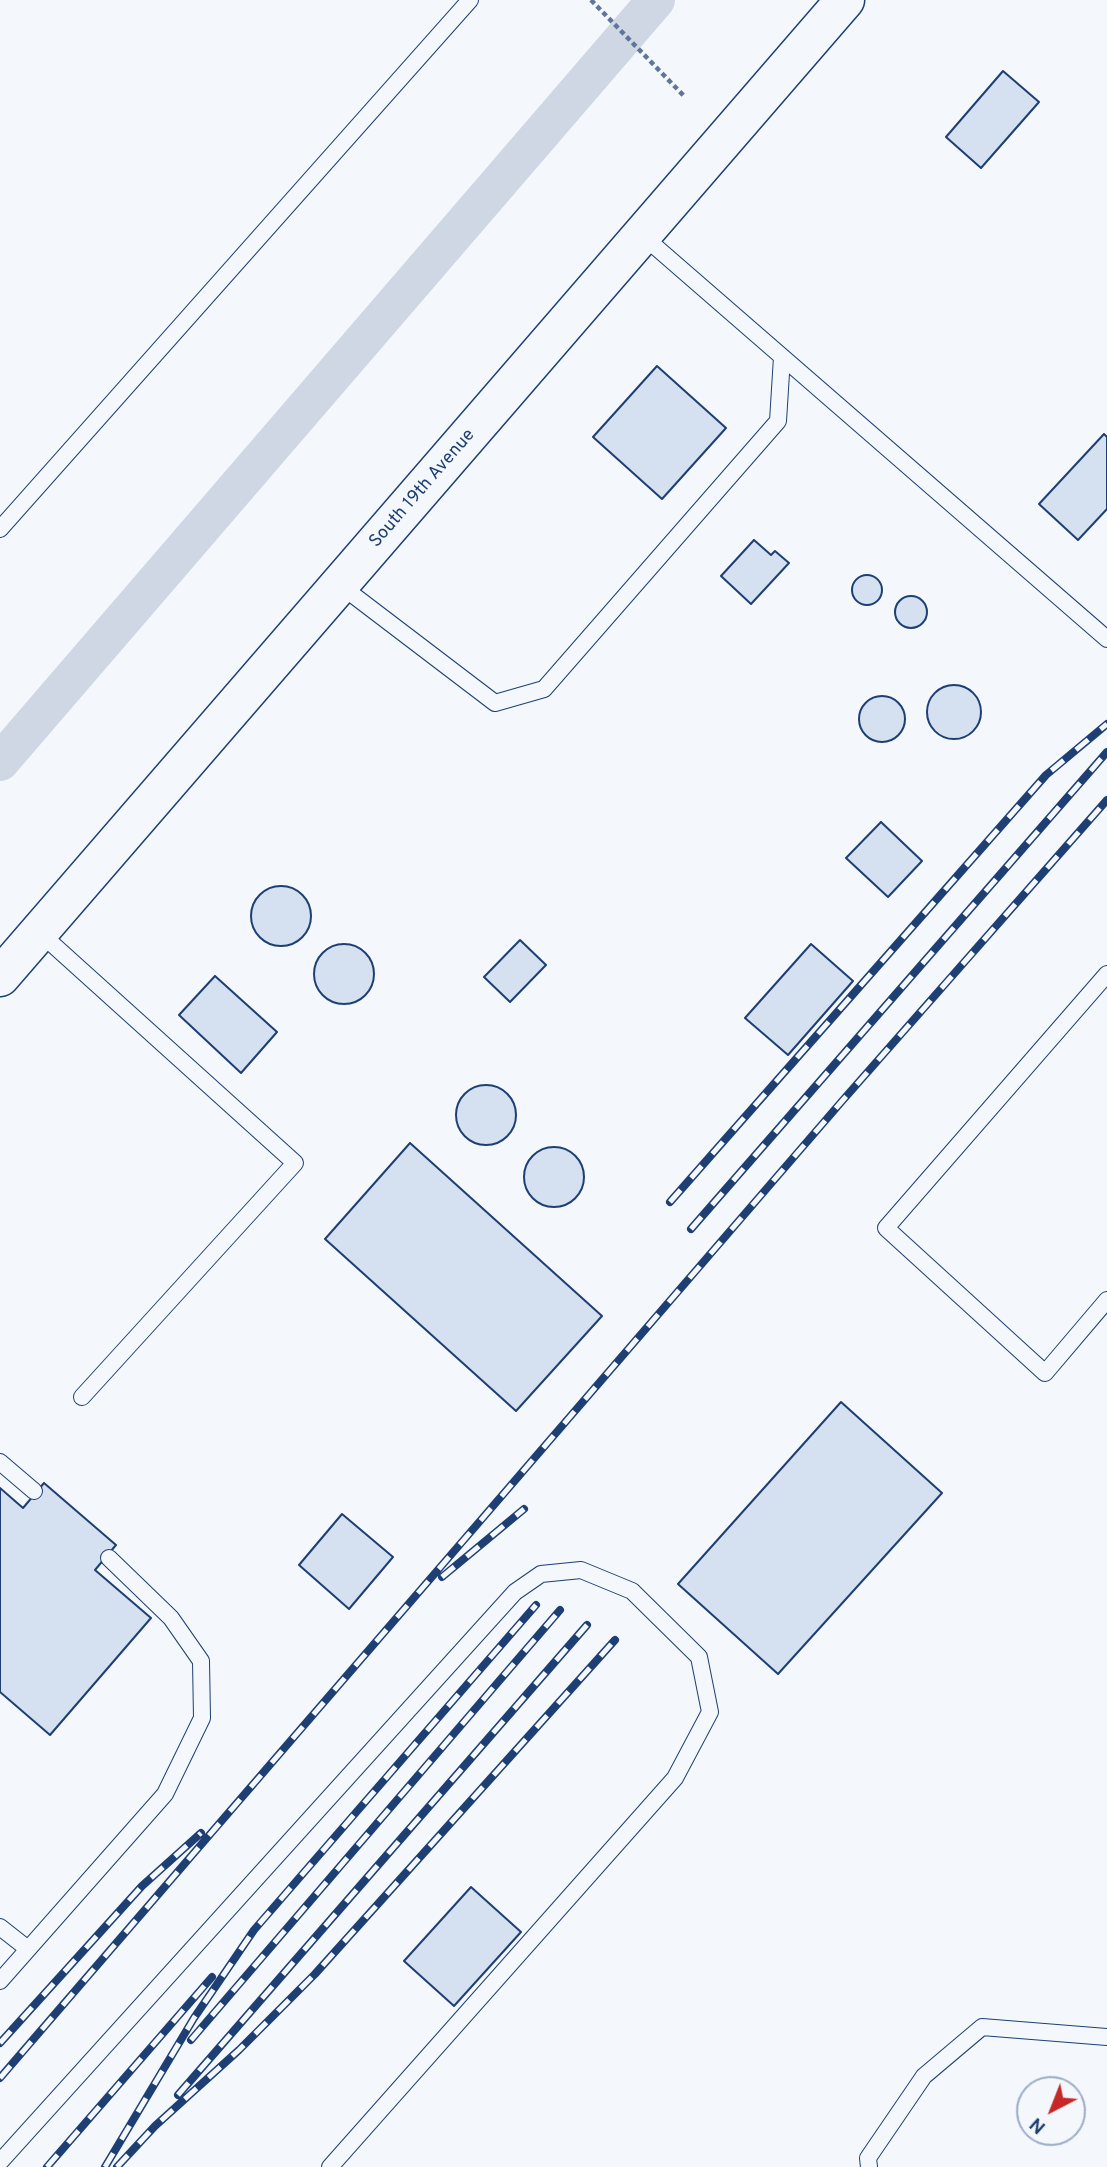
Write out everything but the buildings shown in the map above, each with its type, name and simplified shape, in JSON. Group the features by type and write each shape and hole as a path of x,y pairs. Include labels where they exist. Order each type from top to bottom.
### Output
{"main road":[{"name":"South 19th Avenue","path":"0,977 845,0"}],"lane":[{"path":"0,529 470,0"},
{"path":"642,235 1107,639"},
{"path":"340,585 495,702 544,689 778,421 782,357"},
{"path":"39,932 295,1163 82,1397"},
{"path":"1107,974 886,1228 1045,1373 1107,1300"},
{"path":"0,1462 34,1491"},
{"path":"0,1981 164,1794 202,1718 201,1661 171,1618 109,1558"},
{"path":"0,2162 514,1592 541,1574 581,1570 632,1591 699,1657 710,1712 675,1778 330,2167"},
{"path":"0,1927 28,1949"},
{"path":"869,2167 868,2158 924,2076 982,2027 1107,2037"}],"path":[{"path":"590,0 685,97"}],"waterway":[{"path":"0,762 656,0"}],"railway":[{"path":"670,1202 1046,775 1107,724"},
{"path":"691,1229 1107,752"},
{"path":"0,2078 843,1100 1107,800"},
{"path":"442,1577 524,1509"},
{"path":"105,2167 194,2018 254,1930 536,1605"},
{"path":"191,2040 560,1610"},
{"path":"178,2095 587,1625"},
{"path":"117,2167 155,2126 239,2050 315,1974 615,1640"},
{"path":"0,2043 142,1886 201,1833"},
{"path":"47,2167 212,1977"}]}
